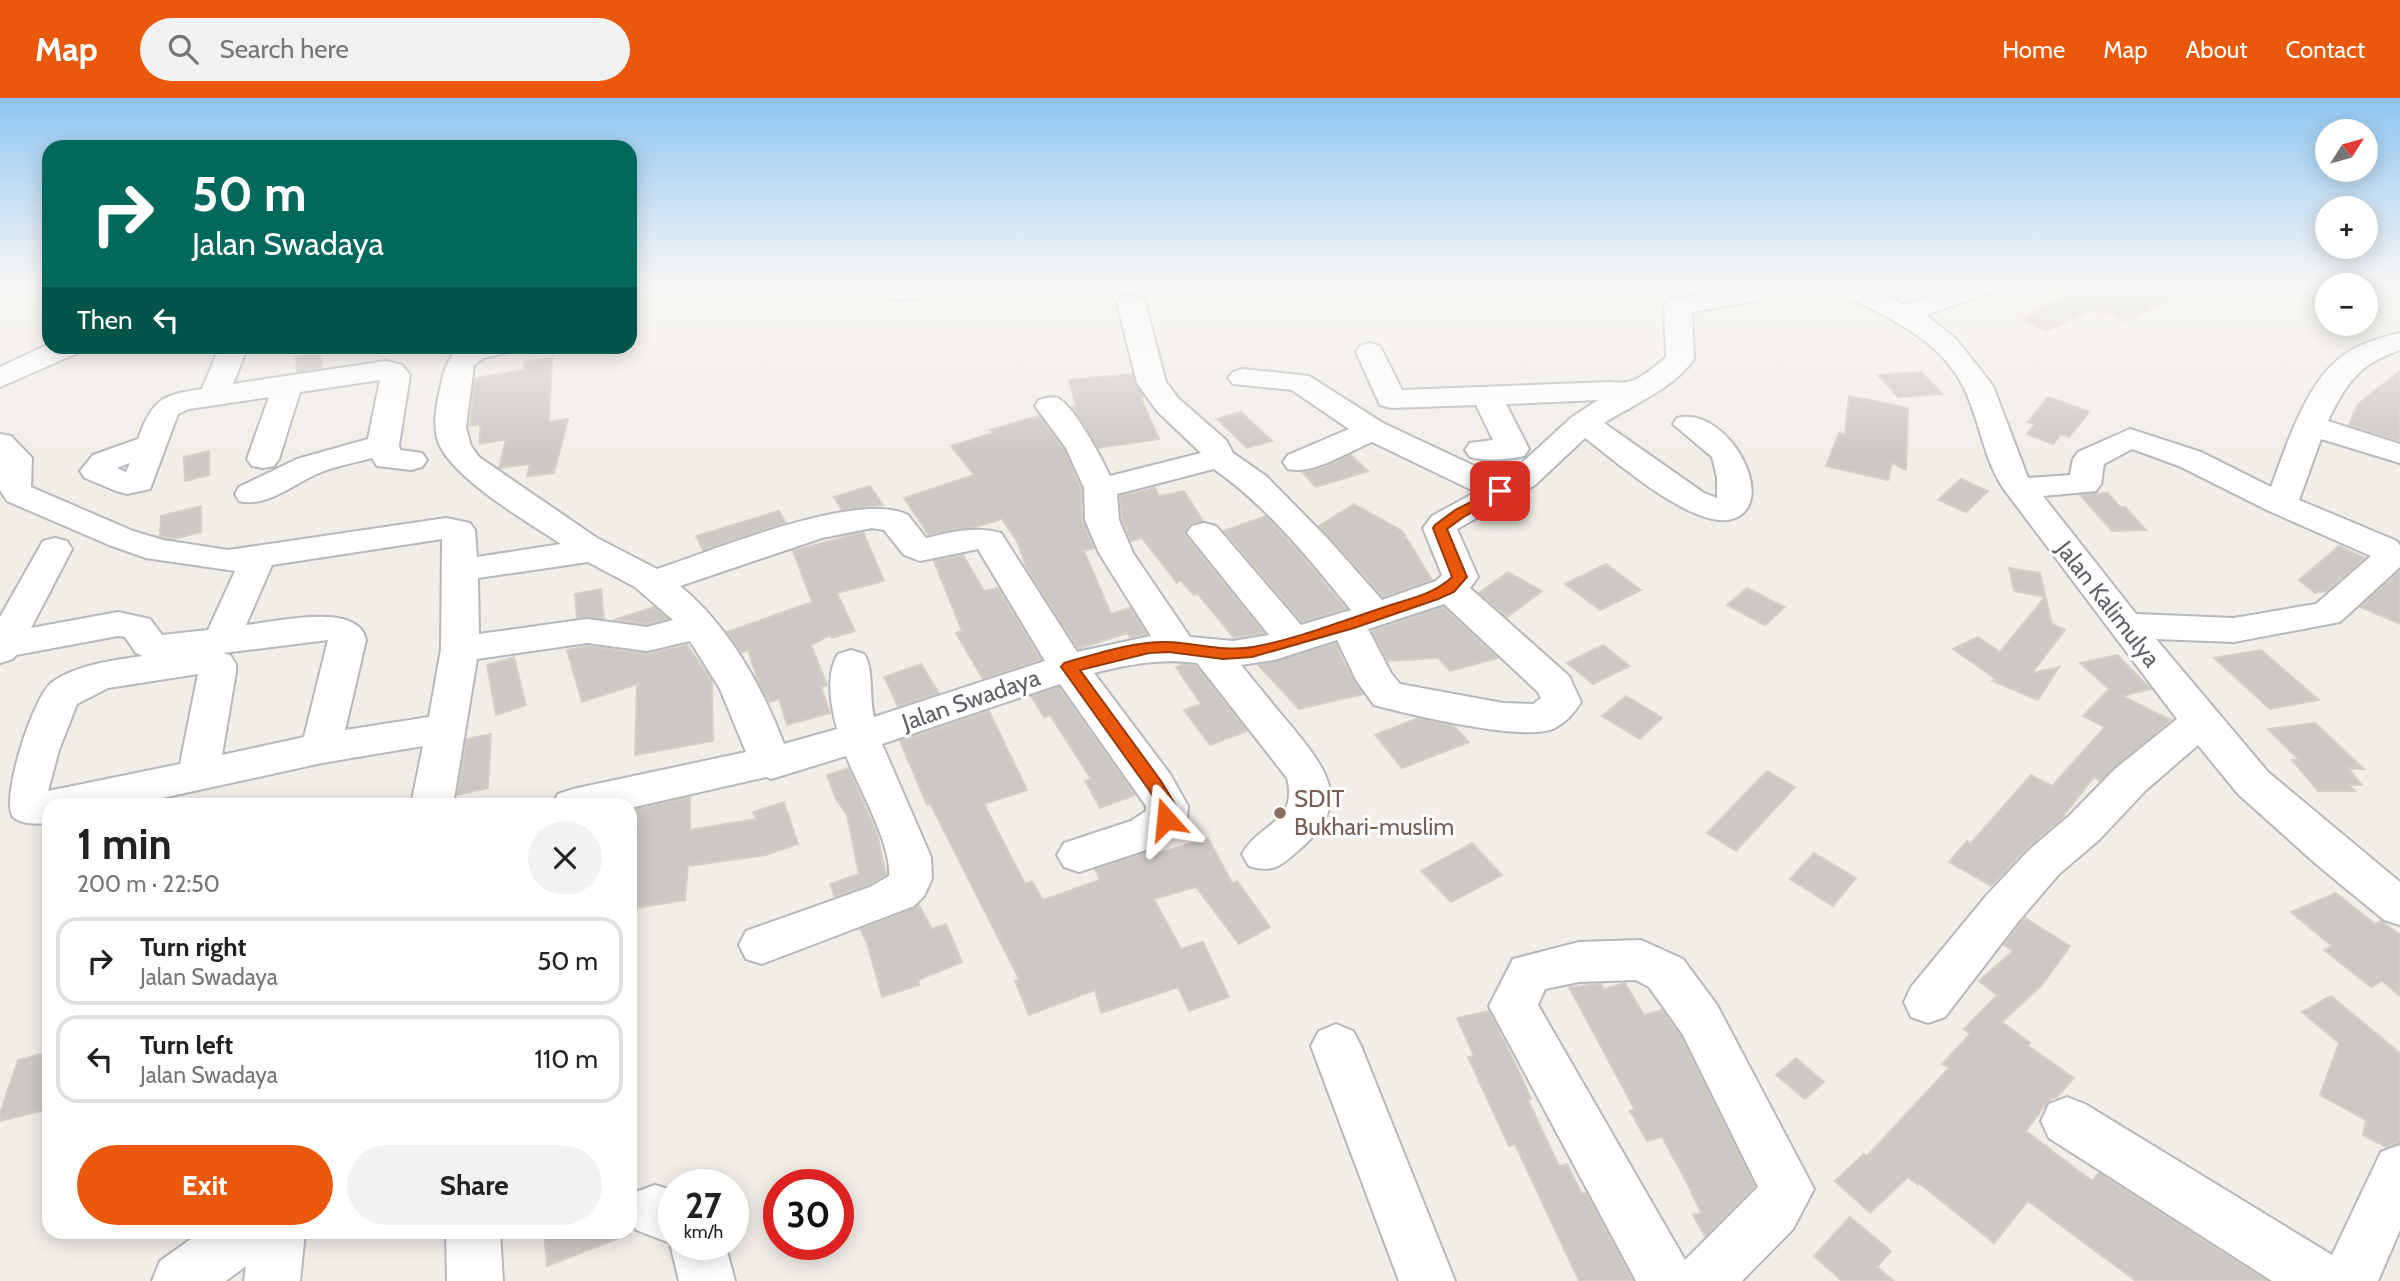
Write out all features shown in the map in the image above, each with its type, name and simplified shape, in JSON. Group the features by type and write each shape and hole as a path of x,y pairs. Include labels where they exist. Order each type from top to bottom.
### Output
{"street":[{"path":"1141,342 1152,383 1184,421 1215,447 1219,458 1255,483 1317,547 1362,620 1375,680 1388,695 1503,717 1541,718 1562,702 1555,685 1449,589 1460,577 1440,528 1460,513 1524,478 1583,423 1629,394 1654,382 1679,359 1679,342"},
{"name":"Jalan Kalimulya","path":"1937,342 1978,386 2008,471 2019,488 2200,721 2253,783 2330,852 2400,907"},
{"path":"2280,504 2311,426 2340,373 2374,349 2396,342"},
{"path":"1370,352 1391,399 1414,411 1486,394 1611,391 1629,394"},
{"path":"0,377 49,354"},
{"path":"214,396 231,354"},
{"path":"471,354 460,362 451,421 455,447 471,466 594,550 654,583 700,626 736,682 771,764"},
{"path":"151,445 167,408 181,401 288,384 343,361 392,371 395,375 383,445 387,459 411,460"},
{"path":"1243,378 1299,382 1372,430 1500,491"},
{"path":"263,459 288,384"},
{"path":"1481,450 1513,449 1486,394"},
{"path":"1050,407 1081,447 1100,488 1102,520 1116,553 1194,651 1306,773 1311,787 1308,812 1300,824 1264,854"},
{"path":"1583,423 1692,500 1721,512 1733,508 1734,468 1720,444 1688,424"},
{"path":"2311,426 2400,454"},
{"path":"1299,463 1372,430"},
{"path":"2019,488 2085,484 2089,459 2130,438 2190,459 2280,504 2385,549 2390,557 2328,614 2234,629 2123,625"},
{"path":"251,494 308,466 383,445"},
{"path":"6,456 19,494 121,538 191,557 228,561 457,530 461,570 460,649 433,798"},
{"path":"1100,488 1219,458"},
{"path":"654,583 839,523 871,518 882,518 901,525 913,545 920,550 971,537 984,537 989,540 1038,624 1167,806 1166,819 1154,829 1079,855"},
{"path":"1204,533 1294,641"},
{"path":"2,648 55,549"},
{"path":"461,570 594,550"},
{"path":"221,641 259,556"},
{"name":"Jalan Swadaya","path":"611,798 771,764 858,738 1069,667 1138,649 1158,647 1242,654 1362,620 1449,589"},
{"path":"2,648 118,624 137,628 149,644 159,648 333,628 346,633 348,640 331,699 322,748"},
{"path":"460,649 587,631 647,639 700,626"},
{"path":"42,807 33,808 27,805 25,799 59,701 69,688 92,680 204,660 217,664 218,672 198,775"},
{"path":"762,945 886,900 899,894 907,885 911,872 904,842 858,738 850,691 851,663"},
{"path":"1928,1002 2002,909 2044,862 2084,828 2130,780 2200,721"},
{"path":"115,798 198,775 322,748 447,728"},
{"path":"1666,1281 1513,1006 1530,973 1579,962 1640,960 1665,973 1700,1020 1787,1189 1774,1210 1703,1281"},
{"path":"1336,1046 1427,1281"},
{"path":"2067,1121 2323,1281"},
{"path":"2348,1281 2400,1170"},
{"path":"180,1281 237,1239"},
{"path":"272,1281 277,1239"},
{"path":"474,1239 475,1281"},
{"path":"701,1260 707,1281"}],"building":[{"path":"320,354 322,368 297,372 296,357"},
{"path":"552,358 549,422 568,419 554,473 527,476 530,464 499,468 506,439 480,444 480,424 470,426 475,378 524,370 524,362"},
{"path":"2400,371 2400,441 2349,425 2358,404"},
{"path":"1921,372 1942,394 1898,397 1878,375"},
{"path":"1132,374 1135,385 1144,397 1141,398 1159,439 1098,448 1072,407 1076,406 1069,380"},
{"path":"1849,396 1908,408 1906,470 1892,463 1888,480 1826,466 1839,433 1845,435"},
{"path":"2048,397 2089,412 2069,437 2061,434 2053,444 2027,434 2035,424 2028,422"},
{"path":"1241,412 1272,441 1247,448 1217,419"},
{"path":"1039,416 1064,449 1081,489 1082,520 1094,548 1084,551 1111,614 1130,608 1147,634 1131,638 1127,633 1078,649 1027,569 1018,543 1002,519 929,535 904,498 974,475 951,446 993,433 990,430"},
{"path":"209,451 209,475 185,481 184,457"},
{"path":"1351,455 1368,471 1316,487 1302,472 1320,468"},
{"path":"1961,479 1988,491 1966,512 1938,500"},
{"path":"870,486 883,505 842,510 834,497"},
{"path":"1155,488 1159,496 1184,491 1203,521 1190,524 1185,535 1264,633 1234,638 1198,594 1194,595 1180,580 1177,583 1142,538 1131,541 1122,519 1120,496"},
{"path":"2108,493 2146,530 2112,531 2080,495"},
{"path":"1354,504 1402,531 1432,580 1383,597 1319,526"},
{"path":"201,506 201,532 174,539 160,536 161,516"},
{"path":"779,511 786,523 703,550 696,536"},
{"path":"1266,516 1346,609 1302,622 1224,531"},
{"path":"863,532 884,581 837,593 855,631 832,638 830,635 811,645 827,685 821,687 830,713 787,725 779,699 769,702 757,678 748,650 741,653 727,632 812,602 793,551"},
{"path":"2339,546 2365,558 2327,591 2315,593 2299,580"},
{"path":"963,555 984,591 998,588 1041,660 983,679 956,633 962,631 934,561"},
{"path":"1606,564 1641,590 1600,610 1565,584"},
{"path":"2009,568 2040,573 2052,624 2065,630 2032,673 2059,667 2038,700 1993,681 1997,680 1953,649 1978,637 2000,652 2045,597 2014,591"},
{"path":"2400,571 2400,624 2360,607"},
{"path":"1508,572 1542,591 1507,617 1479,593"},
{"path":"1747,588 1785,607 1765,625 1727,605"},
{"path":"601,589 604,619 577,618 575,594"},
{"path":"655,607 668,619 647,624 613,620"},
{"path":"1443,607 1498,658 1450,671 1438,658 1388,661 1372,631"},
{"path":"1336,643 1344,663 1363,694 1299,709 1258,665"},
{"path":"687,645 712,681 713,741 635,755 637,684 582,702 567,650 587,646 647,654"},
{"path":"1603,645 1630,666 1593,684 1567,663"},
{"path":"2261,650 2319,700 2270,709 2214,658"},
{"path":"2117,655 2151,689 2122,696 2171,720 2100,781 2094,777 2061,819 2027,848 1991,886 1949,862 1967,841 1971,843 2031,775 2052,786 2105,727 2083,716 2109,689 2080,663"},
{"path":"514,657 526,705 496,715 487,665"},
{"path":"921,664 939,693 898,706 884,677"},
{"path":"1184,664 1196,666 1247,731 1210,745 1184,710 1201,704 1176,667"},
{"path":"1059,687 1135,795 1100,808 1085,781 1091,779 1050,715 1044,717 1031,696"},
{"path":"1626,696 1662,718 1640,739 1602,716"},
{"path":"989,711 1027,790 984,804 1025,884 1032,881 1043,900 1100,880 1095,869 1147,852 1150,856 1208,838 1232,883 1237,881 1270,927 1239,944 1196,887 1154,899 1181,949 1203,942 1229,997 1189,1011 1178,987 1101,1013 1095,990 1029,1015 1015,981 1019,979 930,803 927,805 900,741"},
{"path":"1418,718 1454,726 1469,742 1402,768 1375,735"},
{"path":"2315,723 2364,769 2348,768 2362,785 2349,785 2355,791 2318,791 2292,760 2299,760 2268,729"},
{"path":"491,734 488,788 457,795 467,739"},
{"path":"848,768 877,833 886,875 869,885 835,897 830,884 859,874 847,815 836,799 827,775"},
{"path":"1767,771 1795,787 1736,851 1707,833"},
{"path":"690,797 690,830 756,819 753,812 784,802 798,844 766,855 688,866 685,900 637,908 637,808"},
{"path":"1472,843 1502,875 1451,902 1421,871"},
{"path":"1814,853 1856,878 1833,906 1790,879"},
{"path":"2336,893 2375,924 2381,921 2400,935 2400,996 2382,981 2371,987 2324,950 2332,946 2291,912"},
{"path":"919,905 932,929 946,924 962,962 918,980 919,985 882,997 867,943 860,929"},
{"path":"2025,918 2070,946 2042,985 2002,1022 2030,1043 2028,1046 2074,1078 2056,1098 2047,1103 2026,1131 2092,1181 2099,1173 2267,1281 2136,1281 2028,1201 1994,1243 1908,1177 1870,1213 1835,1181 1864,1154 1867,1156 1949,1068 1942,1064 1970,1034 1964,1029 1997,995 1979,981 2013,951 2004,945"},
{"path":"1625,983 1644,1015 1662,1010 1681,1036 1755,1186 1705,1236 1693,1215 1701,1213 1685,1179 1662,1137 1647,1141 1630,1111 1635,1110 1569,987 1601,984 1604,989"},
{"path":"2331,996 2400,1053 2400,1143 2386,1147 2363,1135 2366,1120 2320,1095 2339,1043 2302,1012"},
{"path":"1489,1011 1520,1074 1531,1099 1528,1100 1559,1166 1567,1164 1582,1194 1586,1193 1633,1281 1579,1281 1515,1144 1509,1146 1468,1057 1474,1056 1457,1018"},
{"path":"42,1054 42,1111 0,1121 0,1113 18,1060"},
{"path":"1796,1058 1824,1082 1805,1099 1776,1075"},
{"path":"1850,1217 1891,1251 1877,1267 1894,1281 1842,1281 1814,1256"},
{"path":"545,1239 617,1239 547,1266"}],"place":[{"name":"SDIT Bukhari-muslim","path":"1280,813"}],"route":[{"path":"1166,819 1167,806 1155,785 1069,667 1149,647 1242,654 1348,625 1433,596 1449,589 1460,577 1440,528 1460,513 1500,491"}]}
